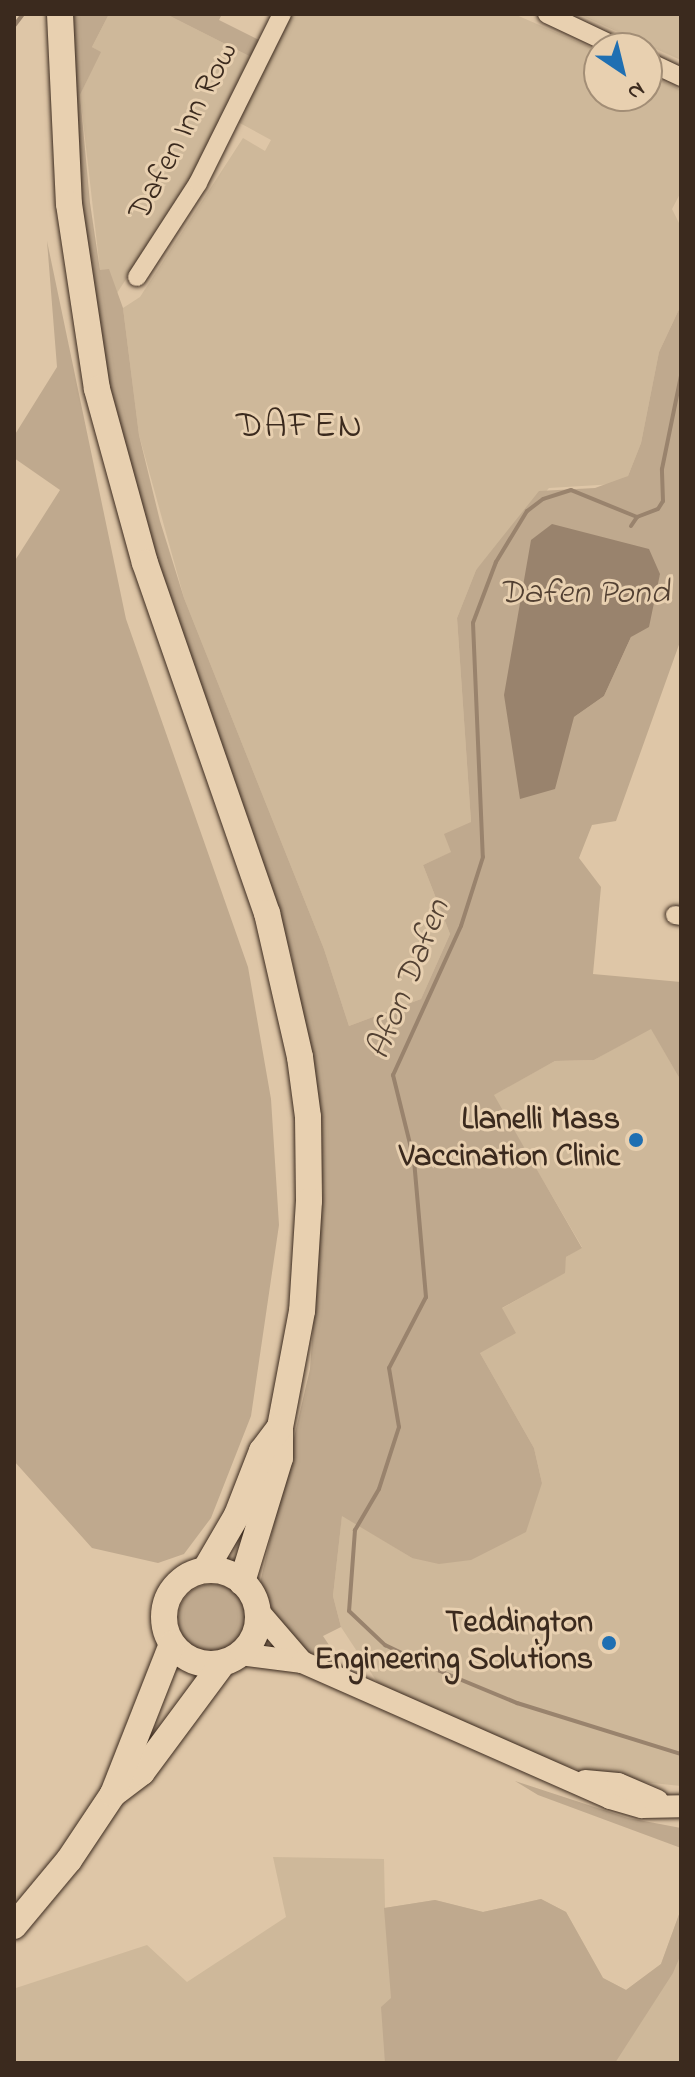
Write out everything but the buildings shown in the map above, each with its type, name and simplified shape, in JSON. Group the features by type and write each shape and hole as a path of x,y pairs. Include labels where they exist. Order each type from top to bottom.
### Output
{"highway":[{"path":"60,14 69,204 97,389 145,563 263,899 300,1057 308,1117 305,1277 280,1427 280,1458 242,1582"},
{"path":"231,1659 194,1662 172,1644 164,1619 166,1604 182,1580 205,1570 237,1515 262,1451 280,1427"},
{"path":"113,1794 142,1772 257,1628 258,1611 242,1582 205,1570"},
{"path":"14,1926 69,1860 113,1794 172,1644"}],"main road":[{"path":"258,1611 302,1662"},
{"path":"231,1659 302,1662 527,1764 579,1781 621,1802 672,1805"}],"street":[{"name":"Dafen Inn Row","path":"137,277 198,183 282,14"},
{"path":"547,14 585,32"}],"shaded area":[{"path":"72,14 109,14 92,47 101,52 80,95 100,270 109,269 123,308 139,435 160,521 184,598 324,949 349,1026 421,999 450,934 423,865 451,852 444,834 471,822 457,618 476,570 539,491 595,488 628,476 641,443 659,352 681,305 681,639 616,821 592,825 579,858 601,887 593,974 681,982 681,1081 651,1029 594,1060 555,1061 494,1095 582,1248 566,1257 565,1273 502,1308 516,1333 480,1353 534,1448 542,1483 526,1532 471,1560 439,1564 412,1558 342,1516 333,1596 341,1627 323,1636 347,1672 295,1645 273,1616 260,1583 310,1369 323,1189 314,1079 291,954 161,574 116,428 83,239","holes":["660,574 604,696 574,717"]},
{"path":"109,14 166,14 251,57 200,167 115,296 100,270 80,95 100,52 92,47"},
{"path":"166,14 222,14 219,20 259,40 251,57"},
{"path":"292,14 514,14 583,44 583,112 663,112 663,82 681,90 681,192 672,209 681,227 681,305 659,352 641,443 628,476 615,484 549,488 476,570 457,618 471,822 452,852 423,865 450,934 421,999 349,1026 324,949 184,598 139,435 123,308 140,297 243,138 265,151 271,140 238,122"},
{"path":"578,14 681,14 681,60 663,52 663,32 618,32"},
{"path":"47,241 126,619 248,967 271,1099 279,1225 251,1416 211,1518 184,1554 158,1563 92,1548 14,1461 14,562 60,490 14,458 14,436 57,367"},
{"path":"651,1028 681,1081 681,1786 604,1778 522,1751 383,1691 341,1627 333,1596 342,1515 412,1558 542,1483 534,1448 480,1353 501,1309 564,1273 566,1257 582,1247 493,1095 555,1061 594,1060"},
{"path":"205,1584 219,1584 231,1589 241,1599 246,1618 241,1637 231,1647 219,1652 205,1652 193,1647 183,1637 178,1625 178,1611 183,1599 193,1589"},
{"path":"515,1781 628,1818 681,1828 681,1848 538,1795"},
{"path":"273,1857 384,1859 385,1908 435,1900 483,1912 541,1899 566,1912 603,1978 626,1990 661,1964 681,1909 681,2063 14,2063 16,1988 147,1945 187,1982 286,1917"},
{"path":"541,1899 566,1912 603,1978 626,1990 661,1964 681,1909 681,1954 673,1973 615,2063 385,2063 381,2007 391,1998 384,1908 435,1900 483,1912"}],"water":[{"name":"Dafen Pond","path":"552,524 649,549 660,574 649,627 631,637 604,696 574,717 555,789 520,799 504,695 531,540"}],"waterway":[{"path":"14,26 23,14"},
{"name":"Afon Dafen","path":"637,517 658,509 663,501 662,469 681,376"},
{"name":"Afon Dafen","path":"637,517 571,490 543,499 527,511 496,562 473,623 483,857 461,926 393,1075 414,1160 426,1297 389,1368 399,1427 379,1489 355,1530 349,1611 385,1645 435,1669 517,1703 681,1754"},
{"path":"631,526 637,517"}],"place":[{"name":"Llanelli Mass Vaccination Clinic","path":"636,1140"},
{"name":"Teddington Engineering Solutions","path":"609,1643"}],"district":[{"name":"DAFEN","path":"300,428"}]}
